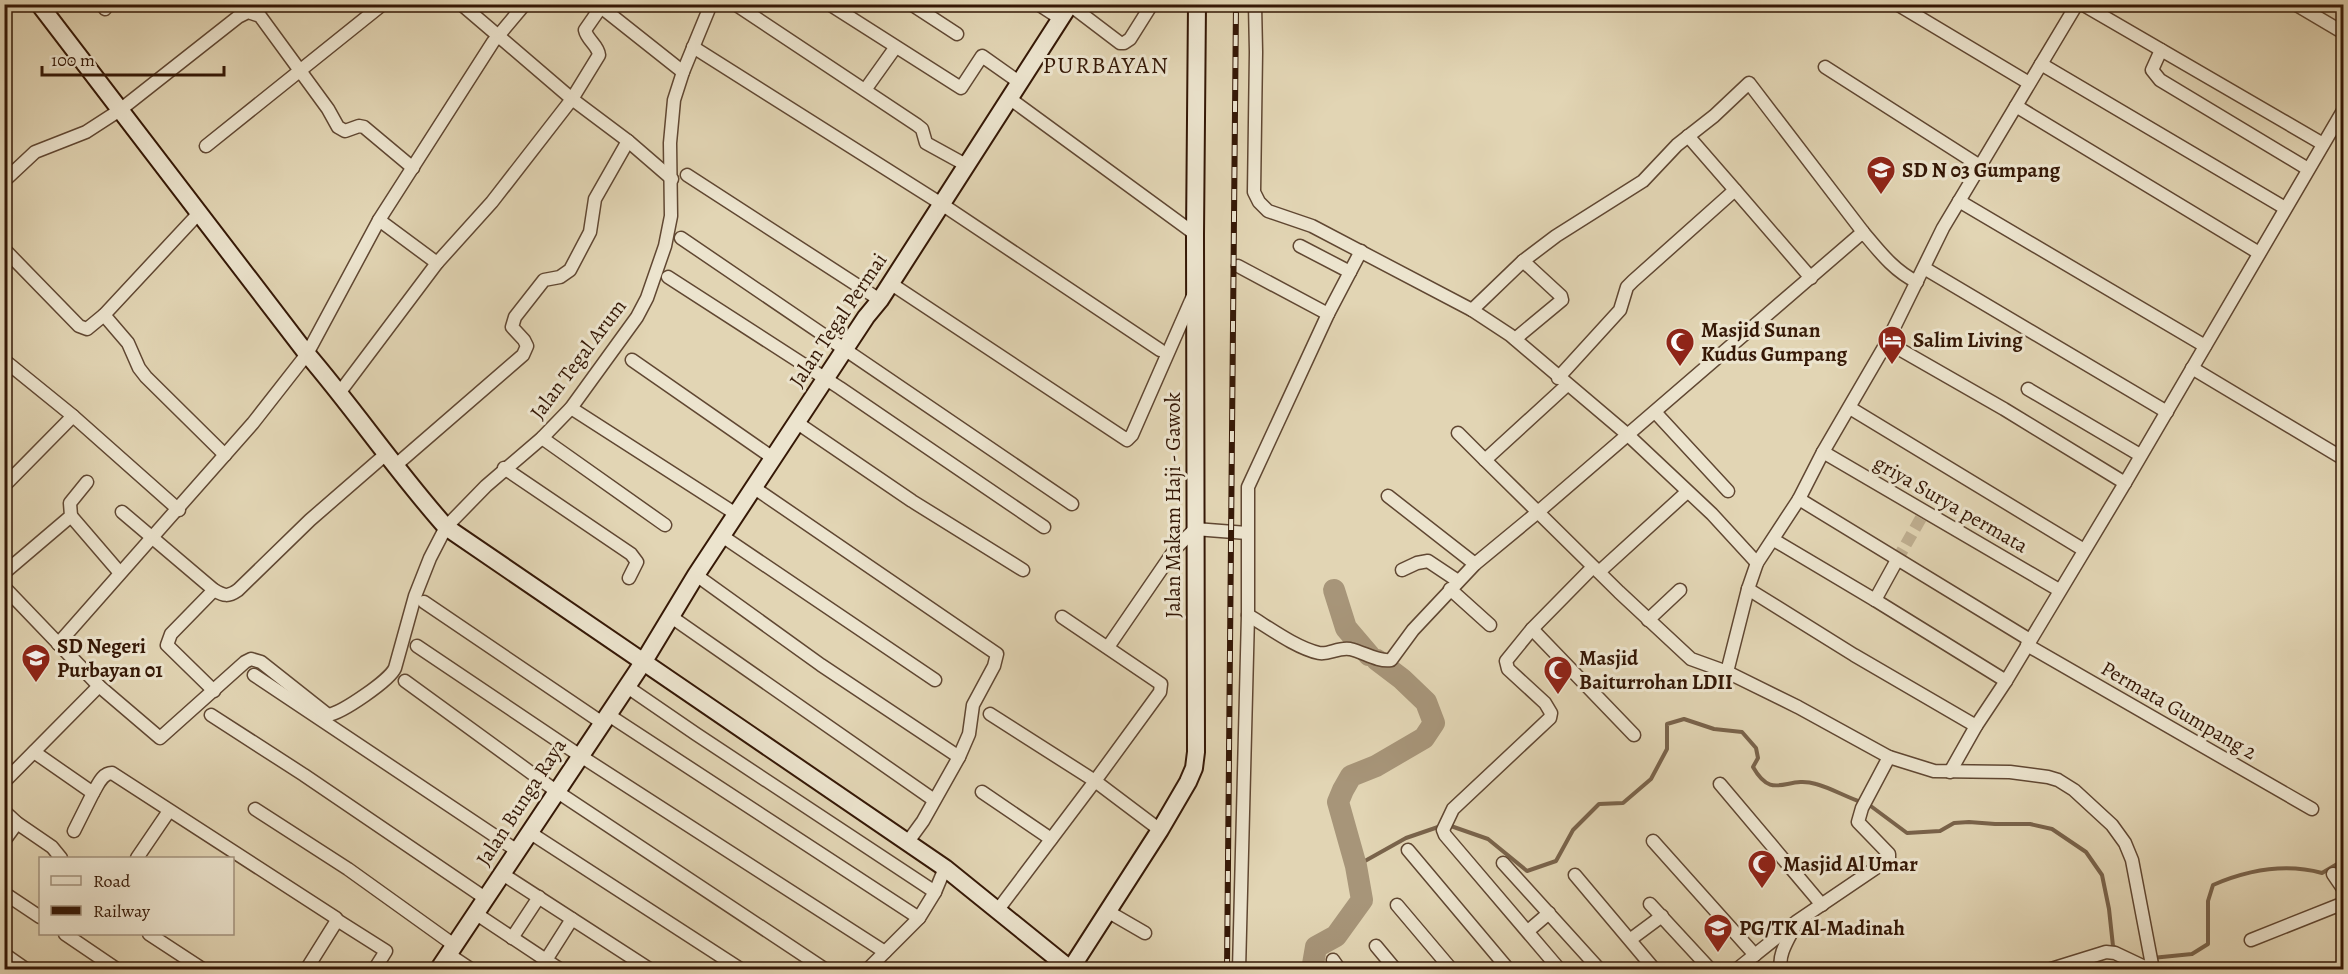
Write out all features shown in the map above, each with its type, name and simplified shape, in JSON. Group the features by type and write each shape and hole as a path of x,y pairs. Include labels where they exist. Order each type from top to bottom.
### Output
{"street":[{"path":"39,4 307,354 340,392 424,502 446,527 945,868 1071,969"},
{"path":"206,146 383,4"},
{"path":"461,4 497,37 672,179"},
{"path":"58,644 254,423 307,354 379,220 497,37 525,4"},
{"name":"Jalan Tegal Arum","path":"214,690 245,662 256,660 323,712 331,715 389,677 395,668 423,577 446,527 504,468 542,438 570,408 637,317 647,298 663,255 670,225 672,179 670,143 674,100 711,4"},
{"path":"735,4 920,127 926,142 966,165"},
{"path":"829,4 961,88 982,56 1019,82"},
{"path":"911,4 957,34"},
{"path":"1038,4 1067,10 1124,44 1136,30 1152,4"},
{"name":"Jalan Makam Haji - Gawok","path":"1071,969 1160,830 1194,768 1196,752 1197,4"},
{"path":"1255,4 1254,192 1259,202 1268,211 1312,226 1472,310 1515,339 1628,435 1712,514 1757,563"},
{"path":"1898,4 2030,83"},
{"path":"1727,672 1757,563 1799,499 1823,452 1887,342 1959,201 2077,4"},
{"path":"2082,4 2323,144"},
{"path":"2295,4 2343,33"},
{"path":"340,392 437,263 492,202 572,99 599,55 598,49 587,37 585,30 602,6 683,72"},
{"path":"4,181 34,152 86,132 119,109 241,9 260,16 328,109 338,127 345,131 359,126 364,127 412,168"},
{"name":"Jalan Tegal Permai","path":"644,661 670,616 753,487 880,300 940,203 1067,10"},
{"path":"693,47 940,203 1160,350"},
{"path":"865,90 895,48"},
{"path":"2160,50 2152,70 2160,80 2308,169"},
{"path":"2041,64 2285,208"},
{"path":"1825,67 1980,166"},
{"path":"1472,310 1523,261 1556,236 1643,182 1677,145 1714,116 1749,83 1863,232 1897,270 1917,282"},
{"path":"1009,98 1195,234"},
{"path":"2016,106 2259,253"},
{"path":"1950,772 2125,483 2343,109"},
{"path":"1688,136 1811,278"},
{"path":"122,512 151,539 214,590 226,596 238,590 310,520 523,355 526,343 513,331 512,321 544,280 560,277 570,270 590,232 595,199 628,141"},
{"path":"687,175 880,300"},
{"path":"1485,460 1563,382 1620,310 1627,287 1736,190"},
{"path":"1959,201 2205,346"},
{"path":"4,249 82,328 92,326 104,315 199,213"},
{"path":"379,220 437,263"},
{"path":"1248,615 1318,653 1326,653 1342,647 1387,661 1394,658 1413,630 1475,564 1863,232"},
{"path":"681,238 1072,504"},
{"path":"1300,246 1350,272"},
{"path":"1239,969 1248,615 1247,499 1251,478 1328,314 1361,251"},
{"path":"1515,339 1562,300 1561,296 1523,261"},
{"path":"1238,266 1328,314"},
{"path":"1924,268 2167,412"},
{"path":"668,277 840,388 1044,527"},
{"path":"890,283 1127,440 1132,435 1195,292"},
{"path":"104,315 128,343 146,377 225,454"},
{"path":"1887,342 2004,409 2125,483"},
{"path":"4,360 73,416 179,510"},
{"path":"632,360 773,458"},
{"path":"2192,368 2343,459"},
{"path":"2028,389 2140,455"},
{"path":"570,408 736,514"},
{"path":"1850,408 2084,550"},
{"path":"1655,412 1728,491"},
{"path":"4,486 60,432 73,416"},
{"path":"796,422 912,501 1023,570"},
{"path":"1458,433 1648,620 1691,659 1727,672 1798,707 1889,757 1934,771 2035,775 2058,780 2074,790 2112,825 2125,843 2132,860 2152,968 2115,953 2106,952 2048,969"},
{"path":"542,438 665,525"},
{"name":"griya Surya permata","path":"1823,452 2059,590"},
{"path":"504,468 634,557 637,564 629,578"},
{"path":"87,482 70,503 71,516 120,573"},
{"path":"753,487 997,654 998,658 973,705 969,734 959,757 923,821 907,843"},
{"path":"1560,969 1443,830 1453,808 1550,718 1551,713 1545,703 1506,666 1510,655 1532,628 1596,569 1687,492"},
{"path":"1388,496 1475,564"},
{"name":"Permata Gumpang 2","path":"1799,499 2028,642 2312,809"},
{"path":"4,573 71,516"},
{"path":"1108,647 1176,548 1195,530 1247,533"},
{"path":"722,536 935,680"},
{"path":"1774,540 2006,681"},
{"path":"1875,600 1897,560"},
{"path":"1402,570 1428,561 1454,585 1490,625"},
{"path":"696,575 822,665 959,757"},
{"path":"4,587 99,686 160,738 214,690 166,645 171,634 214,590"},
{"path":"1748,589 1854,655 1976,726"},
{"path":"1648,620 1680,590"},
{"path":"424,603 919,918"},
{"path":"670,616 934,800"},
{"path":"997,911 1162,688 1157,680 1062,617"},
{"path":"1532,628 1635,735"},
{"path":"417,646 579,755 885,952"},
{"name":"Jalan Bunga Raya","path":"438,969 644,661"},
{"path":"254,675 516,850"},
{"path":"405,681 556,791 826,969"},
{"path":"4,782 99,686"},
{"path":"626,686 935,892"},
{"path":"990,714 1095,781 1160,830"},
{"path":"212,715 485,898"},
{"path":"34,752 93,793"},
{"path":"1736,969 1796,922 1889,859 1888,854 1878,843 1858,825 1862,808 1889,757"},
{"path":"74,831 103,776 112,773 386,951 374,969"},
{"path":"1720,784 1822,905"},
{"path":"982,792 1051,840"},
{"path":"255,809 348,870 451,949 472,969"},
{"path":"4,811 17,824 52,848 60,857"},
{"path":"138,857 169,811"},
{"path":"4,842 17,824"},
{"path":"529,832 742,969"},
{"path":"1653,841 1755,955"},
{"path":"1408,850 1509,969"},
{"path":"1503,863 1600,969"},
{"path":"867,969 919,918 935,892 945,868"},
{"path":"501,873 651,969"},
{"path":"2333,874 2343,889"},
{"path":"1575,875 1655,969"},
{"path":"4,893 39,916"},
{"path":"512,938 539,897"},
{"path":"2251,940 2343,903"},
{"path":"1650,904 1711,969"},
{"path":"1396,905 1452,969"},
{"path":"1107,911 1145,933"},
{"path":"1528,931 1549,913"},
{"path":"475,914 561,969"},
{"path":"1631,939 1662,916"},
{"path":"546,960 572,919"},
{"path":"306,969 337,920"},
{"path":"1782,969 1780,958 1796,922"},
{"path":"68,935 118,969"},
{"path":"152,935 204,969"},
{"path":"1376,946 1396,969"},
{"path":"4,954 27,969"},
{"path":"2339,969 2343,967"}],"waterway":[{"path":"1334,590 1346,628 1369,655"},
{"path":"1312,970 1316,947 1336,936 1362,900 1356,866 1338,802 1343,790 1351,776 1376,766 1424,738 1434,723 1426,702 1402,679 1377,660"},
{"path":"1448,825 1488,839 1527,871 1556,861 1573,830 1599,804 1623,803 1651,779 1667,749 1667,724 1684,719 1714,729 1742,732 1756,748 1758,758 1753,767 1767,783 1774,785 1796,782 1816,784 1861,802"},
{"path":"1868,804 1907,833 1940,831 1954,823 1969,822 2030,824 2052,829 2086,852 2102,875 2113,946 2118,950"},
{"path":"1356,866 1406,838 1441,826"},
{"path":"2152,958 2192,954 2208,944 2208,901 2213,885 2240,875 2280,868 2322,873 2344,860"}],"tunnel":[{"path":"1897,560 1925,511"}],"railway":[{"path":"1227,970 1236,4"}],"place":[{"name":"SD N 03 Gumpang","path":"1881,196"},
{"name":"Salim Living","path":"1892,366"},
{"name":"Masjid Sunan Kudus Gumpang","path":"1680,368"},
{"name":"SD Negeri Purbayan 01","path":"36,684"},
{"name":"Masjid Baiturrohan LDII","path":"1558,696"},
{"name":"Masjid Al Umar","path":"1762,890"},
{"name":"PG/TK Al-Madinah","path":"1718,954"}],"district":[{"name":"PURBAYAN","path":"1106,65"}]}
